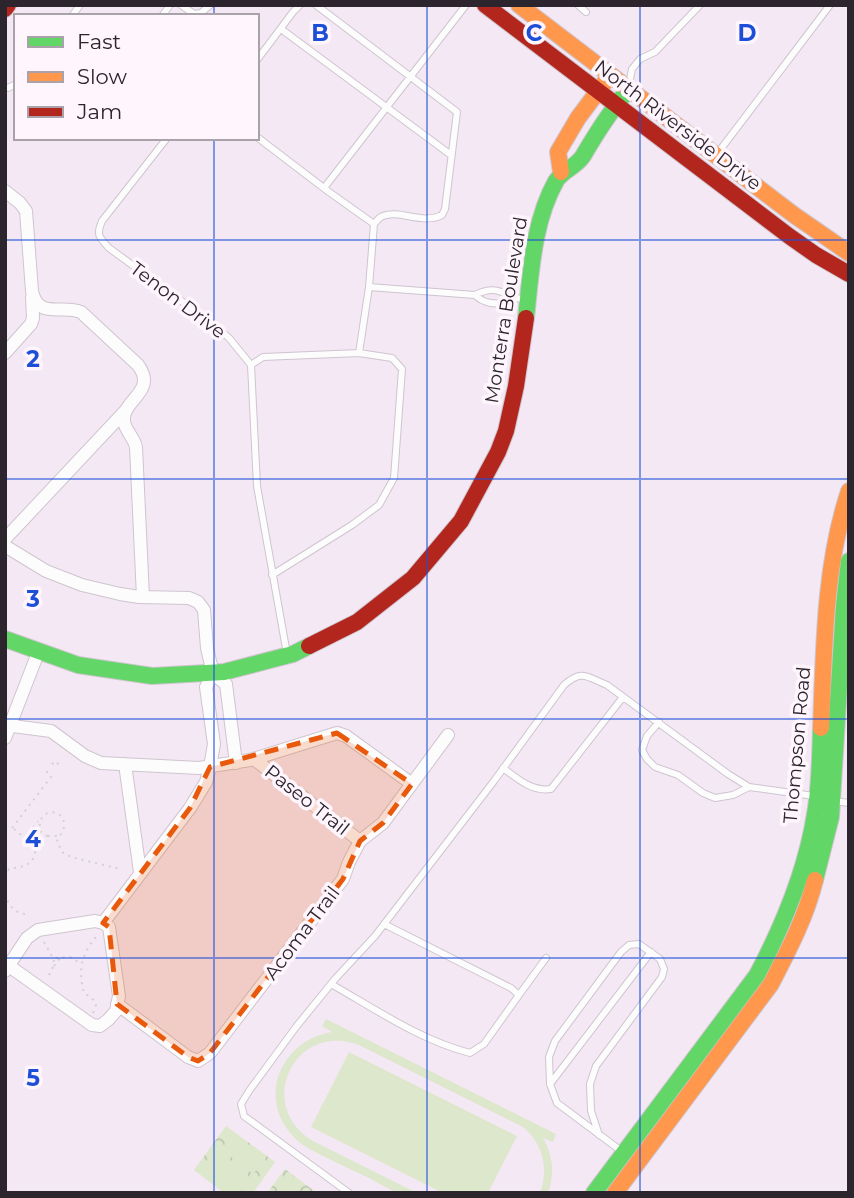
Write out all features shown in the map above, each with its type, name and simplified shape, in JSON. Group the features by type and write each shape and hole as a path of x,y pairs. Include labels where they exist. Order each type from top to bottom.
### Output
{"street":[{"name":"North Riverside Drive","path":"485,5 789,236 849,274"},
{"name":"North Riverside Drive","path":"519,5 622,72 629,89 829,241 849,253"},
{"name":"Monterra Boulevard","path":"5,639 38,653 87,668 130,675 173,677 213,674 239,670 288,656 325,641 368,615 409,582 457,527 499,451 517,384 538,228 561,172 558,152 598,90 622,72"},
{"name":"Monterra Boulevard","path":"561,172 577,163 629,89"},
{"path":"5,191 26,211 33,318 31,324 5,353"},
{"path":"32,292 36,302 44,309 81,312 138,365 144,375 143,385 124,420 136,447 143,597"},
{"path":"5,539 130,406"},
{"name":"Thompson Road","path":"833,800 828,604 834,549 847,501"},
{"path":"5,547 64,579 101,590 143,597 189,598 201,604 205,614 207,649 213,674 226,684 236,763"},
{"name":"Thompson Road","path":"594,1193 631,1158 752,996 757,975 776,942 797,888 810,839 833,800 849,561"},
{"path":"38,653 7,730 51,731 85,756 101,763 199,768 254,759 337,733 346,736 412,784"},
{"path":"103,923 190,808 206,782 214,744 206,687 213,674"},
{"path":"213,735 232,732"},
{"name":"Acoma Trail","path":"117,1004 188,1057 198,1061 209,1054 343,879 359,841 383,822 448,735"},
{"name":"Paseo Trail","path":"254,759 359,841"},
{"path":"125,764 140,872"},
{"path":"94,920 103,923 109,927 119,996 116,1011 100,1026 92,1026 7,969 27,938 38,930 94,920"},
{"name":"Thompson Road","path":"615,1193 631,1158"}],"lane":[{"path":"259,57 300,5"},
{"path":"316,5 457,112 445,209 442,215 431,219 383,215 374,224 369,287 359,352"},
{"path":"324,188 466,5"},
{"path":"578,5 586,12"},
{"path":"622,72 639,59 655,52 700,5"},
{"path":"716,156 830,5"},
{"path":"281,29 451,155"},
{"path":"259,138 374,224"},
{"name":"Tenon Drive","path":"165,140 102,220 98,231 100,238 108,248 229,338 251,365"},
{"path":"369,287 475,295 485,290 504,292 510,298 527,299"},
{"path":"475,295 481,302 506,303 510,298"},
{"path":"272,575 379,505 394,478 402,369 392,358 359,352 263,357 251,365 257,486 272,575 288,656"},
{"path":"348,1193 244,1116 241,1104 296,1027 384,924 564,685 574,676 584,675 607,685 749,787 833,800"},
{"path":"503,768 527,785 542,791 551,789 623,697"},
{"path":"659,722 647,736 642,750 656,767 678,775 715,798 733,795 749,787"},
{"path":"384,924 511,988 519,995"},
{"path":"598,1135 591,1111 590,1084 596,1066 662,977 664,969 660,959 639,944 629,945 621,952 555,1041 548,1057 550,1084 558,1103 598,1135 631,1158"},
{"path":"550,1084 651,952"},
{"path":"331,984 451,1048 470,1053 484,1044 546,958"}],"path":[{"path":"52,763 56,766 61,758"},
{"path":"30,835 20,834 13,828 51,777 46,771"},
{"path":"20,805 26,809"},
{"path":"37,847 30,835 31,830 43,815 55,812 60,815 64,826 57,841 62,852 71,857 120,869"},
{"path":"40,820 40,831 47,836 53,837 61,833"},
{"path":"5,877 9,869 25,866 32,860 37,847 47,836"},
{"path":"5,894 7,902 15,911 27,914"},
{"path":"91,1017 96,1005 92,998 84,993 81,964 95,938 102,937"},
{"path":"40,939 46,943 54,958 54,967"},
{"path":"48,975 61,957"},
{"path":"54,958 70,957 81,964"}],"highlighted area":[{"path":"337,733 412,784 383,823 360,841 343,879 210,1053 198,1061 188,1057 117,1004 109,927 103,923 190,808 210,767"}],"green space":[{"path":"326,1019 556,1134 553,1142 543,1138 552,1165 548,1193 540,1193 544,1166 540,1149 523,1127 361,1046 338,1041 318,1044 301,1055 290,1070 285,1088 286,1107 295,1125 313,1141 417,1193 393,1191 299,1142 279,1115 277,1083 281,1069 290,1056 316,1037 332,1032 322,1026"},
{"path":"349,1052 517,1136 488,1193 443,1193 311,1127"},
{"path":"226,1126 275,1162 253,1193 224,1193 194,1170"},
{"path":"232,1136 264,1159 253,1174 222,1150"},
{"path":"216,1159 247,1182 240,1193 231,1193 205,1173"},
{"path":"285,1169 317,1193 267,1193"}],"traffic: fast":[{"path":"526,318 534,248 548,197 562,174 580,160 604,121 629,89"},
{"path":"815,880 831,817 849,561"},
{"path":"5,639 78,665 152,676 224,672 293,654 309,646"},
{"path":"594,1193 757,975 767,956 793,897 811,835 818,793 821,728"}],"traffic: slow":[{"path":"519,5 794,215 849,253"},
{"path":"561,172 558,152 578,118 605,82"},
{"path":"821,728 830,578 834,549 849,491"},
{"path":"615,1193 771,984 802,920 815,880"}],"traffic: jam":[{"path":"5,9 8,5"},
{"path":"485,5 789,236 849,274"},
{"path":"309,646 357,622 413,578 461,521 498,452 506,431 526,318"}]}
